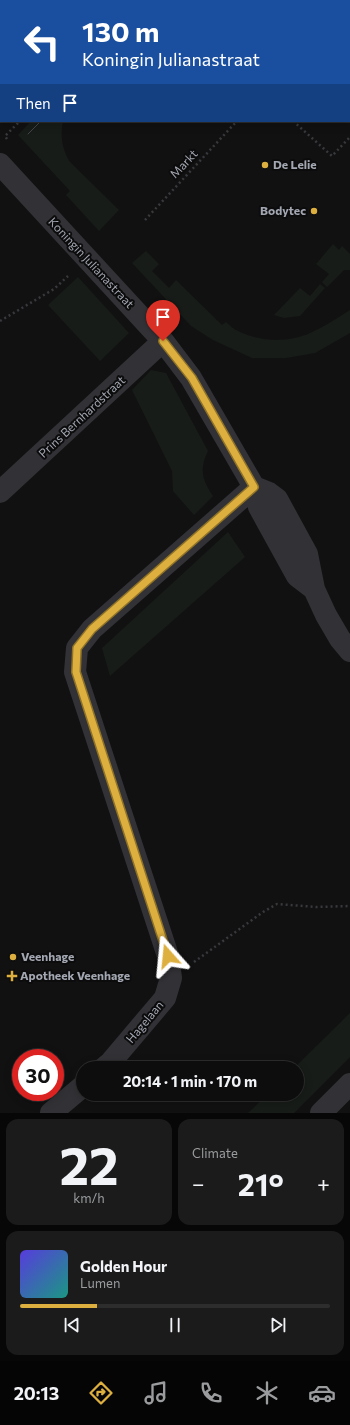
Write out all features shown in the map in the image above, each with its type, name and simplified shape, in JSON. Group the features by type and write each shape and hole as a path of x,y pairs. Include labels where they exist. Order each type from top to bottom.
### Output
{"street":[{"name":"Koningin Julianastraat","path":"0,164 163,341 192,378 254,487 260,506 298,576 314,589 326,615 350,651"},
{"name":"Prins Bernhardstraat","path":"0,492 163,341"},
{"name":"Hagelaan","path":"112,1061 165,998 171,978 168,956 76,672 77,648 92,629 254,487"},
{"path":"321,1113 350,1084"},
{"path":"51,1113 76,1092"}],"path":[{"name":"Markt","path":"145,220 236,122"},
{"path":"295,122 332,156 350,137"},
{"path":"0,321 54,289 87,258"},
{"path":"171,978 263,912 277,904 316,907 350,906"}],"shaded area":[{"path":"30,122 63,122 62,142 70,162 119,210 99,231 66,195 70,191 18,135"},
{"path":"333,244 339,250 342,246 350,254 350,270 344,270 327,287 322,282 329,274 316,264"},
{"path":"146,251 159,264 152,271 169,288 176,280 222,325 226,322 236,330 247,335 265,339 283,340 310,333 350,310 350,333 315,353 286,358 252,358 213,340 191,326 132,263"},
{"path":"78,277 129,333 100,361 48,305"},
{"path":"320,284 325,288 300,316 284,318 274,315 300,288 310,296"},
{"path":"151,370 166,373 208,451 203,463 203,474 206,485 213,496 194,515 173,491 172,471 132,390"},
{"path":"228,532 245,557 110,676 102,648"},
{"path":"350,1013 350,1057 294,1113 248,1113 261,1101 304,1101 304,1061 301,1061"}],"tram line":[{"path":"28,134 40,122"}],"place":[{"name":"De Lelie","path":"265,165"},
{"name":"Bodytec","path":"314,211"},
{"name":"Veenhage","path":"13,957"},
{"name":"Apotheek Veenhage","path":"12,976"}],"route":[{"path":"163,341 192,378 254,487 92,629 77,648 76,672 168,956"}]}
